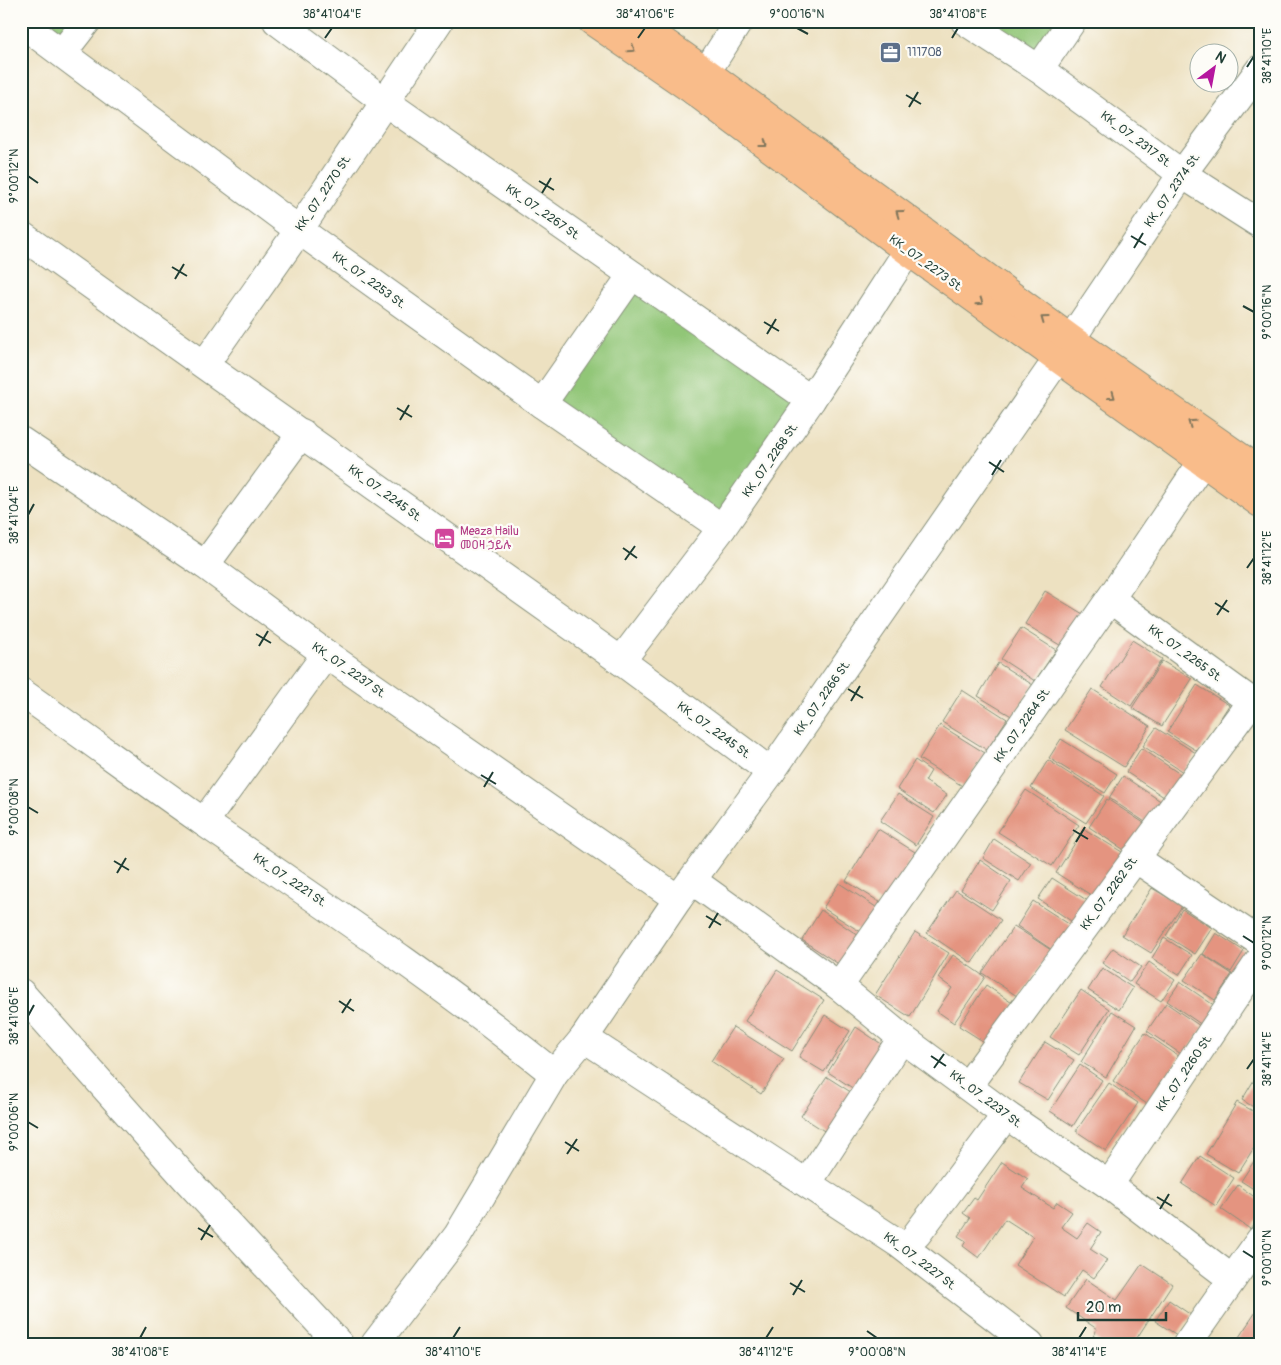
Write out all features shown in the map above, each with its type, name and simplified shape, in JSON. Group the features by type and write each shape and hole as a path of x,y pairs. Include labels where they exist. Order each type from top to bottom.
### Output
{"main road":[{"name":"KK_07_2273 St.","path":"592,21 700,82"},
{"name":"KK_07_2273 St.","path":"634,21 700,82 915,240 1209,451 1260,503"},
{"name":"KK_07_2273 St.","path":"1209,451 1260,472"}],"street":[{"path":"62,53 87,21"},
{"name":"KK_07_2267 St.","path":"277,21 384,101 811,400"},
{"name":"KK_07_2270 St.","path":"205,364 299,230 439,21"},
{"path":"700,82 739,21"},
{"name":"KK_07_2317 St.","path":"965,21 1039,69 1182,174 1260,224"},
{"path":"1039,69 1072,21"},
{"name":"KK_07_2253 St.","path":"21,23 299,230 542,404 722,528"},
{"name":"KK_07_2374 St.","path":"1065,348 1182,174 1260,69"},
{"name":"KK_07_2245 St.","path":"21,235 621,661 771,772"},
{"name":"KK_07_2268 St.","path":"621,661 722,528 811,400 915,240"},
{"path":"542,404 632,275"},
{"name":"KK_07_2266 St.","path":"375,1344 458,1235 554,1074 584,1038 685,890 771,772 1065,348"},
{"path":"205,565 302,433"},
{"name":"KK_07_2237 St.","path":"21,441 205,565 326,654 685,890 839,986 902,1038 1006,1115 1109,1185 1232,1279"},
{"name":"KK_07_2264 St.","path":"839,986 1110,599 1209,451"},
{"name":"KK_07_2265 St.","path":"1110,599 1256,705"},
{"path":"204,822 326,654"},
{"name":"KK_07_2221 St.","path":"21,692 204,822 336,912 498,1029 554,1074"},
{"name":"KK_07_2262 St.","path":"968,1085 1135,858 1256,705"},
{"path":"1135,858 1260,942"},
{"name":"KK_07_2260 St.","path":"1109,1185 1260,960"},
{"path":"21,993 188,1181 339,1344"},
{"name":"KK_07_2227 St.","path":"584,1038 808,1182 898,1243 1030,1344"},
{"path":"808,1182 902,1038"},
{"path":"917,1234 1006,1115"},
{"path":"1187,1344 1260,1240"}],"green space":[{"path":"21,21 87,21 62,53"},
{"path":"965,21 1072,21 1039,69"},
{"path":"632,275 811,400 722,528 542,404"}],"building":[{"path":"1045,591 1083,614 1063,647 1025,624"},
{"path":"1021,628 1056,650 1035,681 1001,659"},
{"path":"1132,640 1162,659 1131,706 1102,687"},
{"path":"1162,661 1192,679 1162,726 1132,708"},
{"path":"998,663 1033,685 1013,717 978,696"},
{"path":"1197,685 1229,705 1199,752 1167,732"},
{"path":"1092,689 1150,726 1124,767 1065,730"},
{"path":"962,690 1007,719 987,750 942,722"},
{"path":"940,725 985,753 964,787 919,759"},
{"path":"1156,728 1196,753 1183,772 1143,746"},
{"path":"1061,739 1117,774 1105,793 1049,758"},
{"path":"1141,748 1183,776 1167,799 1126,772"},
{"path":"915,760 931,771 925,781 947,795 934,813 897,789"},
{"path":"1048,760 1104,796 1086,823 1031,788"},
{"path":"1123,776 1162,802 1148,824 1109,798"},
{"path":"1026,790 1079,825 1052,866 998,832"},
{"path":"898,794 934,817 916,845 880,821"},
{"path":"1107,799 1147,825 1129,853 1089,827"},
{"path":"878,829 915,852 883,904 846,881"},
{"path":"1084,829 1122,852 1094,897 1056,873"},
{"path":"994,839 1031,863 1019,881 983,858"},
{"path":"980,860 1011,881 992,910 961,890"},
{"path":"1052,878 1088,901 1074,923 1038,899"},
{"path":"839,883 879,909 864,934 823,908"},
{"path":"1152,888 1182,906 1151,953 1122,935"},
{"path":"956,890 1001,920 972,963 927,933"},
{"path":"1033,901 1072,926 1055,952 1017,926"},
{"path":"1182,909 1212,928 1195,954 1166,936"},
{"path":"821,910 859,936 840,965 802,940"},
{"path":"1014,926 1051,950 1020,998 982,973"},
{"path":"915,932 949,953 910,1017 875,995"},
{"path":"1216,933 1244,951 1231,972 1203,954"},
{"path":"1164,938 1192,955 1179,975 1152,958"},
{"path":"1113,948 1141,967 1130,982 1102,963"},
{"path":"1202,954 1232,974 1215,1000 1184,980"},
{"path":"953,955 985,977 954,1023 937,1011 952,988 938,978"},
{"path":"1149,962 1175,980 1161,1001 1134,984"},
{"path":"1102,968 1133,988 1119,1010 1088,990"},
{"path":"777,970 824,1000 792,1051 745,1021"},
{"path":"1180,982 1218,1008 1205,1027 1167,1001"},
{"path":"986,985 1015,1005 989,1045 959,1026"},
{"path":"1081,990 1109,1009 1079,1055 1050,1037"},
{"path":"1166,1003 1203,1028 1184,1056 1147,1031"},
{"path":"1112,1011 1136,1026 1106,1077 1081,1062"},
{"path":"825,1015 850,1031 824,1072 799,1057"},
{"path":"733,1027 784,1059 761,1094 711,1061"},
{"path":"856,1027 883,1045 854,1089 828,1072"},
{"path":"1145,1033 1180,1057 1147,1104 1113,1081"},
{"path":"1045,1042 1074,1060 1048,1100 1019,1083"},
{"path":"1080,1065 1102,1080 1073,1126 1050,1111"},
{"path":"1260,1070 1260,1111 1242,1100"},
{"path":"827,1077 857,1096 832,1136 801,1116"},
{"path":"1109,1083 1138,1103 1106,1151 1076,1131"},
{"path":"1237,1102 1260,1115 1260,1138 1238,1173 1206,1154"},
{"path":"1260,1152 1260,1193 1241,1181"},
{"path":"1200,1156 1234,1178 1216,1206 1182,1184"},
{"path":"1002,1162 1028,1179 1022,1188 1053,1208 1057,1202 1072,1212 1061,1227 1077,1238 1088,1223 1101,1232 1090,1249 1107,1260 1094,1278 1082,1270 1064,1297 1015,1265 1033,1237 1005,1219 979,1258 963,1246 966,1241 958,1236 970,1218 963,1213 974,1198 977,1200"},
{"path":"1238,1185 1260,1201 1260,1217 1250,1229 1221,1209"},
{"path":"1142,1264 1172,1284 1133,1344 1103,1344 1093,1337 1097,1329 1066,1308 1086,1279 1117,1300"},
{"path":"1169,1300 1191,1315 1177,1335 1155,1321"},
{"path":"1260,1306 1260,1344 1233,1344 1239,1337"}],"place":[{"name":"111708","path":"891,52"},
{"name":"Meaza Hailu መዐዛ ኃይሉ","path":"444,538"}]}
